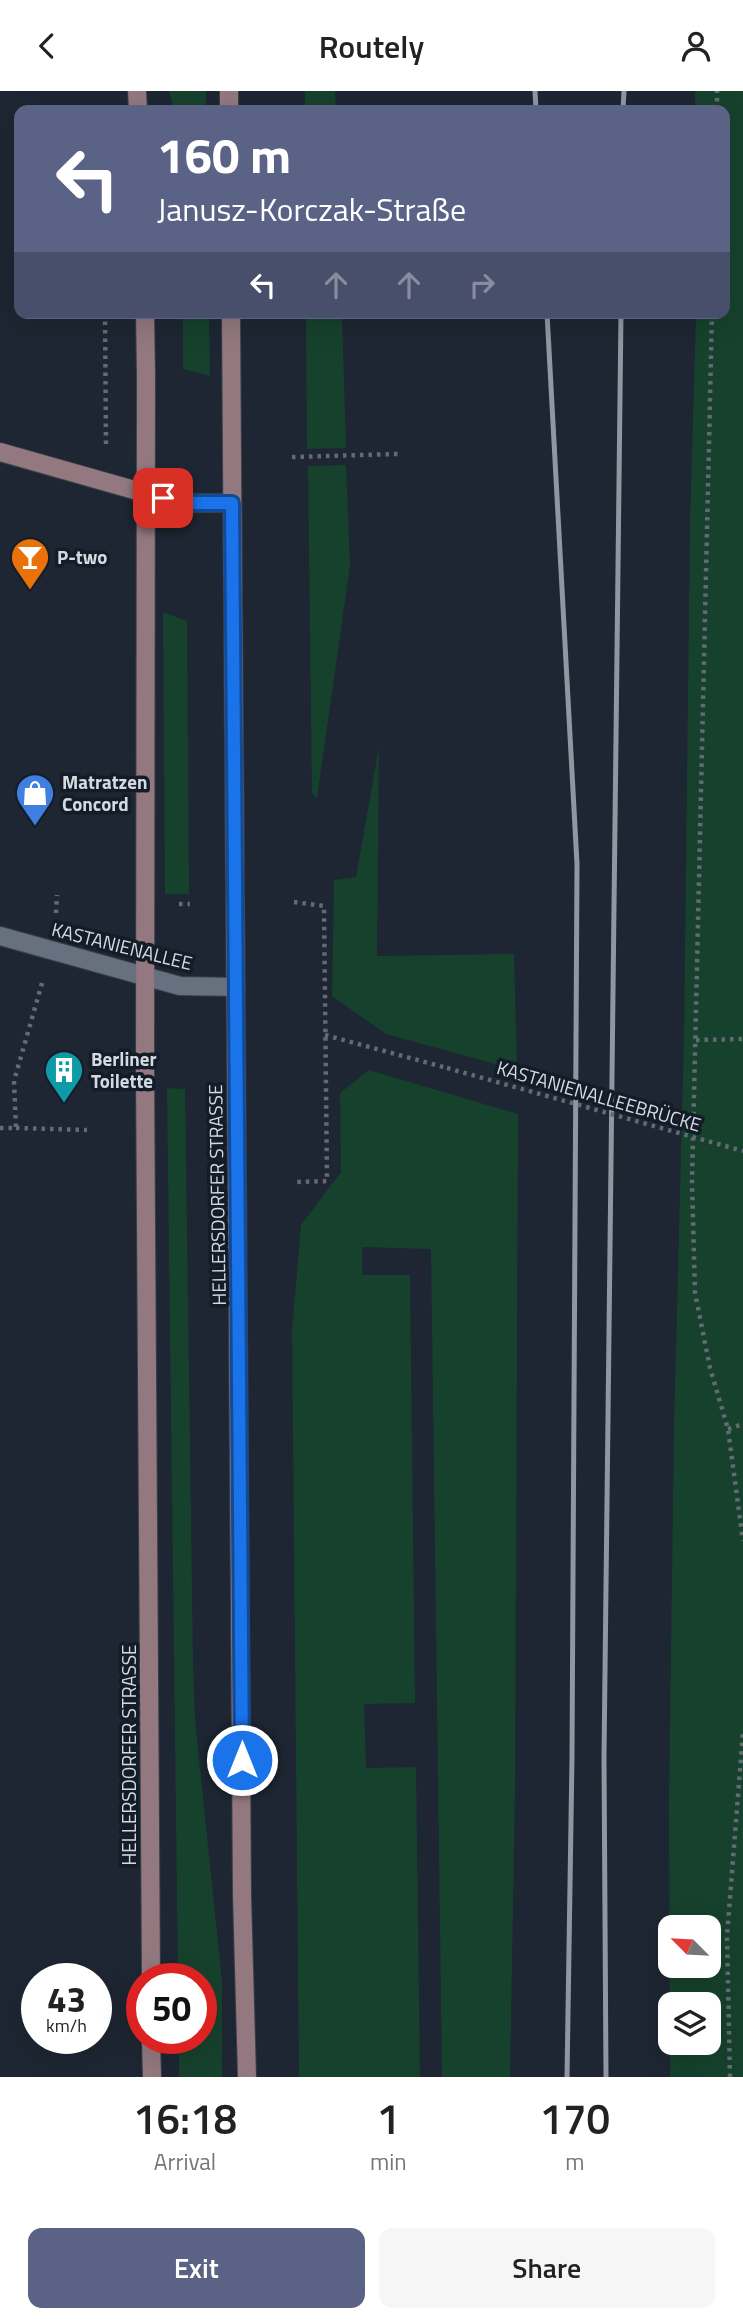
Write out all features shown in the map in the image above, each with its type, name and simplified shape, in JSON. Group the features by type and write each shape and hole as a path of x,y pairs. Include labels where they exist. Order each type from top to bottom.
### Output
{"main road":[{"name":"HELLERSDORFER STRASSE","path":"145,319 151,1963"},
{"name":"HELLERSDORFER STRASSE","path":"231,319 242,1881 247,2077"},
{"path":"0,452 180,503 232,503"},
{"path":"151,2054 152,2077"}],"street":[{"name":"KASTANIENALLEE","path":"0,936 180,986 236,987"}],"path":[{"path":"105,319 105,341"},
{"path":"712,319 692,1182 695,1293 710,1367 728,1429 743,1541"},
{"path":"292,457 398,454"},
{"path":"294,902 324,906 327,1181 295,1182"},
{"path":"16,1128 14,1081 32,1016"},
{"name":"KASTANIENALLEEBRÜCKE","path":"325,1035 743,1151"},
{"path":"696,1039 743,1039"},
{"path":"0,1128 88,1130"},
{"path":"728,1429 743,1424"},
{"path":"730,2077 727,1936 743,1732"}],"green space":[{"path":"169,91 206,91 206,105 173,105"},
{"path":"305,91 335,91 336,105 305,105"},
{"path":"695,91 743,91 743,2077 670,2077 670,2055 721,2055 721,1992 670,1992 670,1978 721,1978 721,1915 669,1915 674,1427 684,1037 690,525 696,319 730,319 730,105 695,105"},
{"path":"183,319 209,319 210,376 183,369"},
{"path":"306,319 342,319 346,448 307,449"},
{"path":"346,465 350,565 317,798 312,793 308,466"},
{"path":"163,612 187,621 189,894 165,894"},
{"path":"379,747 377,956 514,954 517,1070 386,1034 332,996 334,880 356,877"},
{"path":"369,1070 518,1114 515,1791 510,2077 442,2077 431,1249 362,1247 362,1275 410,1275 415,1703 364,1704 366,1768 416,1767 420,2077 299,2077 292,1331 301,1225 341,1172 340,1093"},
{"path":"167,1088 185,1089 195,1720 222,1981 222,2077 179,2077 179,2054 217,2054 217,1963 178,1963"}],"railway":[{"path":"535,91 536,105"},
{"path":"623,105 624,91"},
{"path":"547,319 577,864 572,1757 567,2077"},
{"path":"606,2077 604,1757 621,319"}],"place":[{"name":"P-two","path":"30,591"},
{"name":"Matratzen Concord","path":"35,827"},
{"name":"Berliner Toilette","path":"64,1104"}],"route":[{"path":"163,498 180,503 232,503 242,1760"}]}
